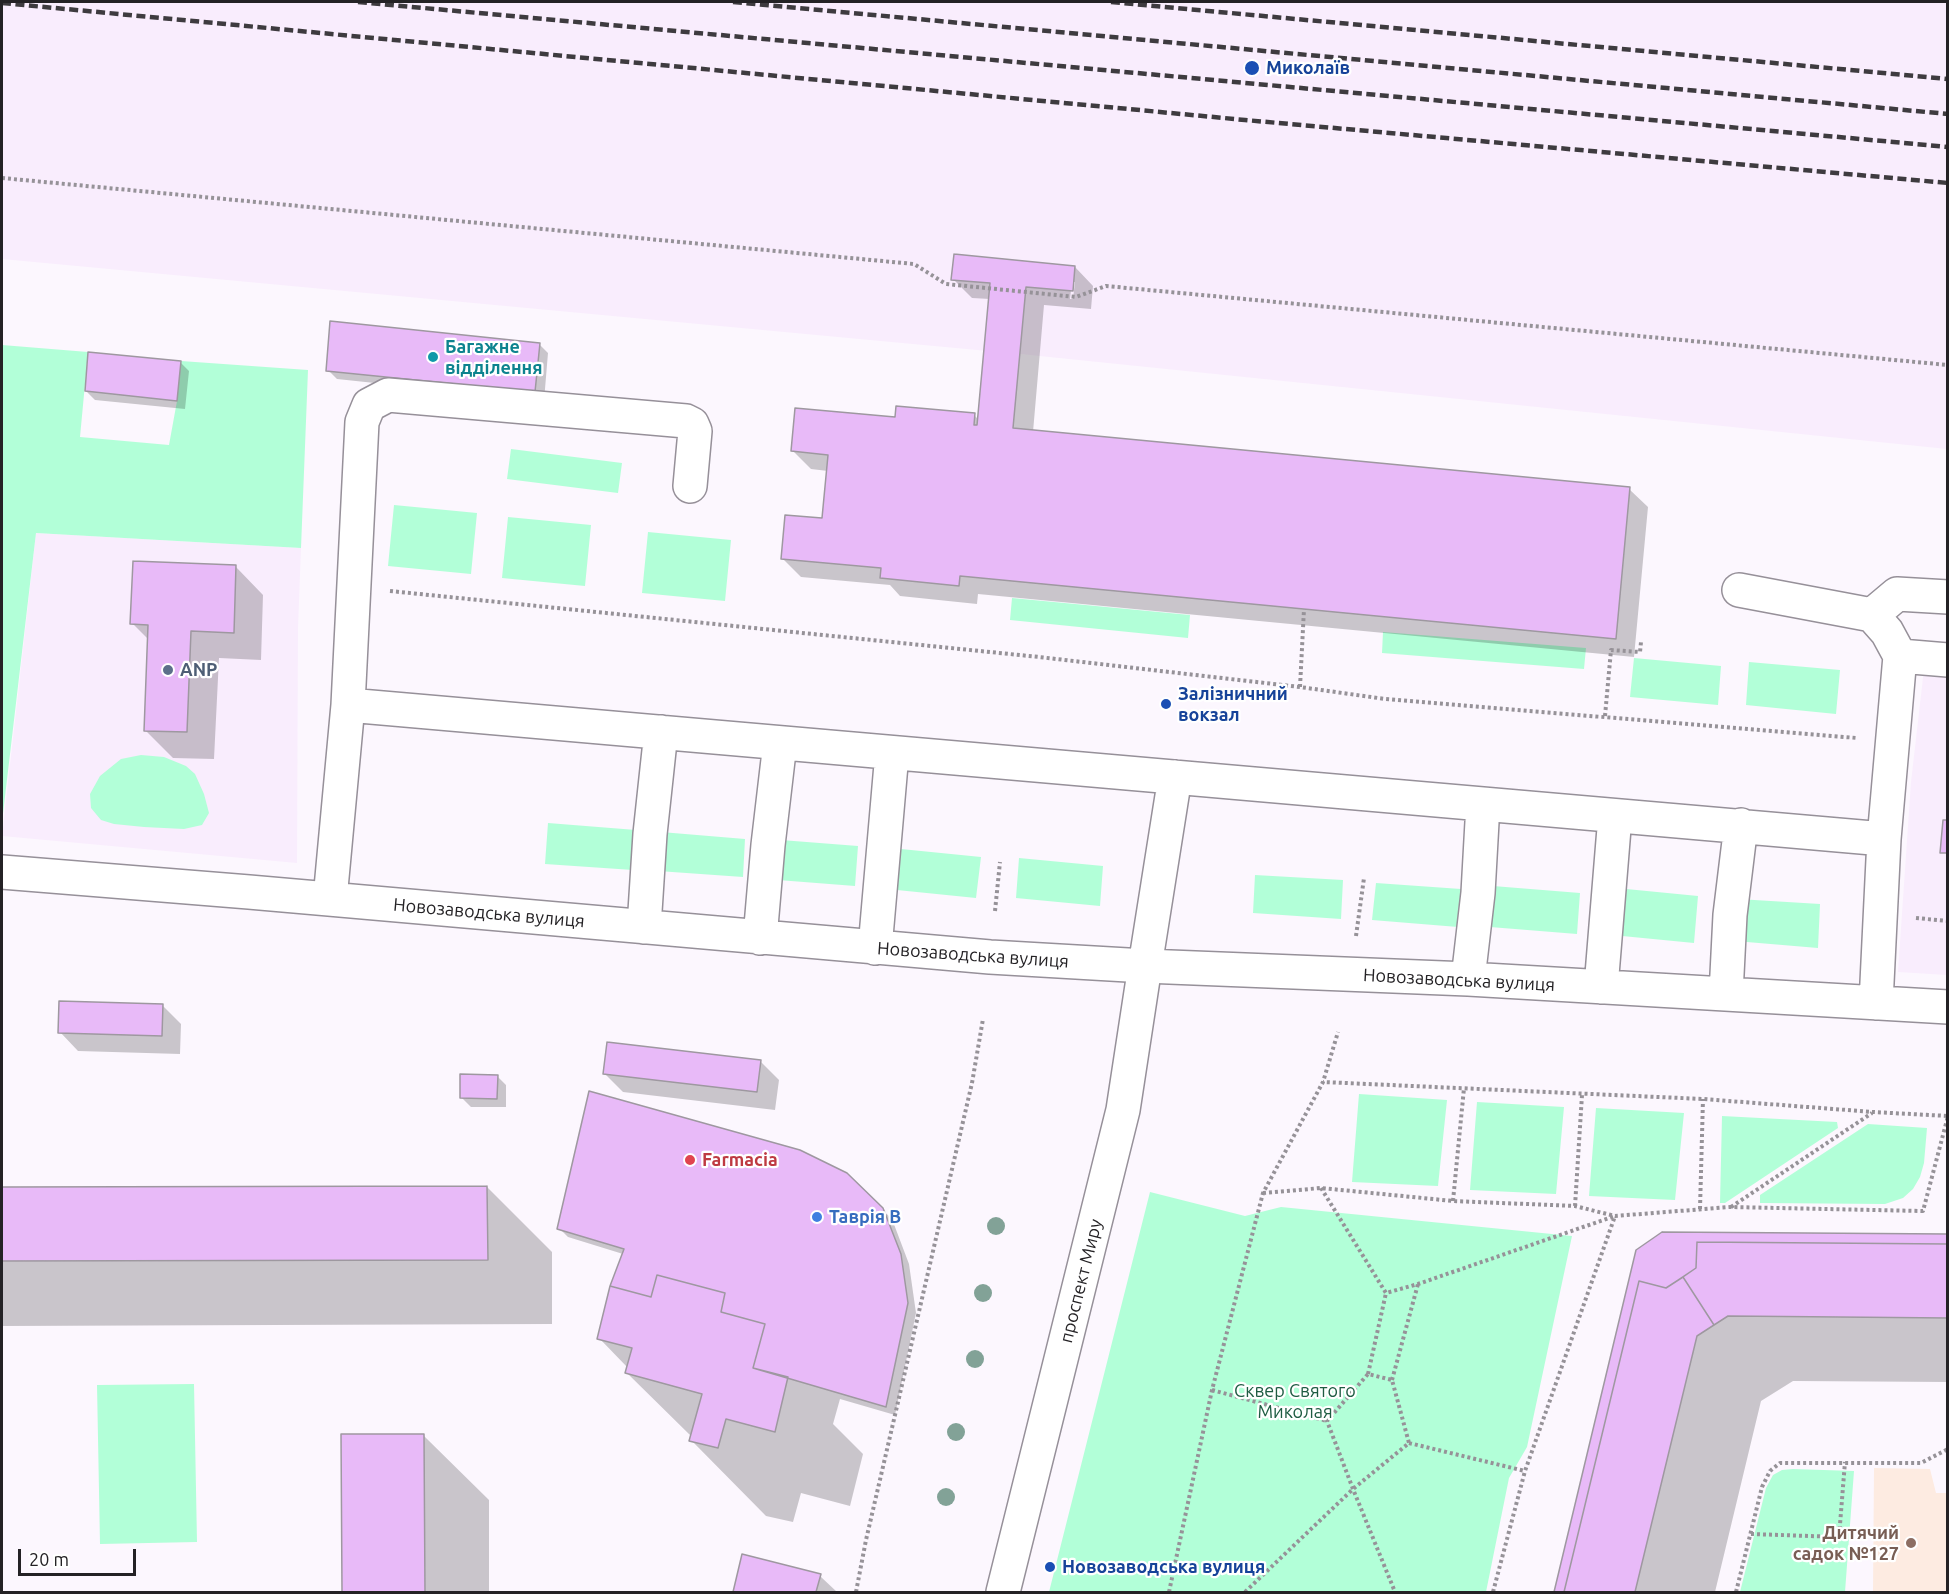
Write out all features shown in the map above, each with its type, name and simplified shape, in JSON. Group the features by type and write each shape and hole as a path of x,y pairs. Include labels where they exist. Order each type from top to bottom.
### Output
{"street":[{"path":"330,899 348,705 362,422 369,405 388,395 686,420 692,424 695,431 690,486"},
{"path":"1739,590 1872,615 1887,632 1900,656 1884,839 1876,1003"},
{"path":"1872,615 1897,594 1947,597"},
{"path":"1900,656 1947,660"},
{"path":"348,705 1884,839"},
{"path":"644,927 660,732"},
{"path":"760,938 780,743"},
{"path":"875,948 892,753"},
{"name":"проспект Миру","path":"1003,1593 1123,1110 1175,777"},
{"path":"1468,979 1478,893 1483,804"},
{"path":"1601,987 1615,816"},
{"path":"1725,994 1730,915 1741,825"},
{"name":"Новозаводська вулиця","path":"2,872 990,957 1145,966 1468,979 1947,1007"}],"path":[{"path":"2,178 914,264 946,284 1076,297 1106,286 1947,365"},
{"path":"354,587 1039,657 1385,699 1892,742"},
{"path":"1300,687 1304,609"},
{"path":"1605,716 1611,650 1640,652 1641,642"},
{"path":"994,911 1000,862"},
{"path":"1356,936 1364,879"},
{"path":"1913,918 1947,921"},
{"path":"856,1593 866,1540 972,1083 983,1019"},
{"path":"1169,1593 1212,1390 1263,1193 1323,1082 1338,1032"},
{"path":"1323,1082 1703,1099 1947,1116 1923,1211 1730,1207 1615,1216 1386,1293"},
{"path":"1453,1201 1464,1088"},
{"path":"1575,1206 1582,1095"},
{"path":"1700,1209 1703,1099"},
{"path":"1730,1207 1873,1112"},
{"path":"1263,1193 1321,1188 1453,1201 1575,1206 1615,1216"},
{"path":"1321,1188 1386,1293 1368,1374 1328,1421"},
{"path":"1493,1593 1525,1471 1615,1216"},
{"path":"1409,1443 1392,1380 1418,1284"},
{"path":"1368,1374 1392,1380"},
{"path":"1212,1390 1328,1421"},
{"path":"1328,1421 1395,1593"},
{"path":"1409,1443 1525,1471"},
{"path":"1245,1593 1353,1489 1409,1443"},
{"path":"1736,1593 1762,1487 1770,1471 1780,1463 1921,1463 1947,1449"},
{"path":"1751,1534 1839,1537 1845,1462"}],"shaded area":[{"path":"2,2 1947,2 1947,449 1020,354 2,259"},
{"path":"36,533 301,548 298,628 297,863 2,836"},
{"path":"1924,669 1947,672 1947,975 1898,972 1911,782"},
{"name":"Дитячий садок №127","path":"1874,1468 1930,1469 1936,1493 1947,1493 1947,1592 1873,1592"}],"green space":[{"path":"2,345 88,352 80,437 169,445 181,361 308,370 301,548 36,533 2,822"},
{"path":"511,449 622,463 618,493 507,479"},
{"path":"394,505 477,513 471,574 388,566"},
{"path":"508,517 591,525 585,586 502,578"},
{"path":"648,532 731,540 725,601 642,593"},
{"path":"1012,598 1190,615 1188,638 1010,620"},
{"path":"1383,632 1586,648 1584,669 1382,653"},
{"path":"1634,658 1721,666 1718,705 1630,697"},
{"path":"1749,662 1840,670 1836,714 1746,705"},
{"path":"141,755 164,757 186,766 195,774 209,813 202,825 184,829 114,824 101,820 91,808 90,794 100,776 121,759"},
{"path":"548,823 636,830 633,870 545,864"},
{"path":"661,832 745,839 743,877 658,871"},
{"path":"781,840 858,846 855,886 778,880"},
{"path":"901,849 981,857 976,898 897,890"},
{"path":"1019,858 1103,866 1100,906 1016,898"},
{"path":"1255,875 1343,880 1341,919 1253,913"},
{"path":"1376,883 1461,889 1458,927 1372,920"},
{"path":"1493,886 1580,893 1577,934 1490,927"},
{"path":"1616,888 1698,896 1694,943 1612,935"},
{"path":"1738,899 1820,904 1818,948 1735,941"},
{"path":"1359,1094 1447,1100 1438,1186 1352,1182"},
{"path":"1477,1102 1564,1107 1556,1194 1470,1190"},
{"path":"1596,1108 1684,1113 1675,1200 1589,1196"},
{"path":"1722,1116 1837,1122 1838,1128 1725,1203 1720,1203"},
{"path":"1868,1124 1927,1128 1924,1163 1920,1177 1913,1189 1903,1198 1885,1204 1760,1203 1760,1195"},
{"name":"Сквер Святого Миколая","path":"1150,1192 1245,1216 1281,1207 1572,1236 1527,1447 1509,1478 1486,1592 1049,1592"},
{"path":"194,1384 197,1542 100,1544 97,1385"},
{"path":"1782,1470 1854,1471 1845,1592 1740,1592 1766,1488 1773,1475"}],"building":[{"path":"954,254 1075,266 1073,291 1026,287 1013,428 1630,487 1616,639 960,576 959,586 880,578 881,568 781,559 785,515 822,518 828,455 791,451 795,408 895,417 896,406 975,413 974,425 977,425 990,283 951,280"},
{"name":"Багажне відділення","path":"330,321 540,343 535,392 326,371"},
{"path":"88,352 181,361 177,401 85,391"},
{"name":"ANP","path":"133,561 236,565 234,633 191,631 187,732 144,731 148,625 130,624"},
{"path":"1943,820 1948,820 1948,853 1940,853"},
{"path":"59,1001 163,1004 162,1036 58,1033"},
{"path":"607,1042 761,1060 757,1092 603,1074"},
{"path":"460,1074 498,1075 497,1099 460,1098"},
{"path":"589,1091 800,1150 847,1173 883,1208 901,1254 908,1303 886,1407 753,1368 765,1324 721,1312 725,1293 657,1275 651,1297 610,1286 624,1249 557,1229"},
{"path":"487,1186 488,1260 2,1261 2,1187"},
{"path":"1662,1232 1948,1234 1948,1244 1697,1242 1696,1268 1666,1288 1639,1281 1564,1592 1554,1592 1636,1250"},
{"path":"1697,1242 1948,1244 1948,1318 1728,1316 1714,1325 1683,1277 1696,1268"},
{"path":"657,1275 725,1293 721,1312 765,1324 753,1368 788,1377 775,1432 726,1419 718,1448 689,1441 702,1394 625,1373 632,1348 597,1339 610,1286 651,1297"},
{"path":"1683,1277 1714,1325 1697,1336 1635,1592 1564,1592 1639,1281 1666,1288"},
{"path":"341,1434 424,1434 425,1592 342,1592"},
{"path":"742,1554 821,1574 816,1592 733,1592"}],"railway":[{"path":"358,2 1948,147"},
{"path":"733,2 1948,114"},
{"path":"1111,2 1948,79"},
{"path":"2,3 1245,120 1948,183"}],"place":[{"name":"Миколаїв","path":"1252,68"},
{"name":"Багажне відділення","path":"433,357"},
{"name":"ANP","path":"168,670"},
{"name":"Залізничний вокзал","path":"1166,704"},
{"name":"Farmacia","path":"690,1160"},
{"name":"Таврія В","path":"817,1217"},
{"name":"Дитячий садок №127","path":"1911,1543"},
{"name":"Новозаводська вулиця","path":"1050,1567"}]}
